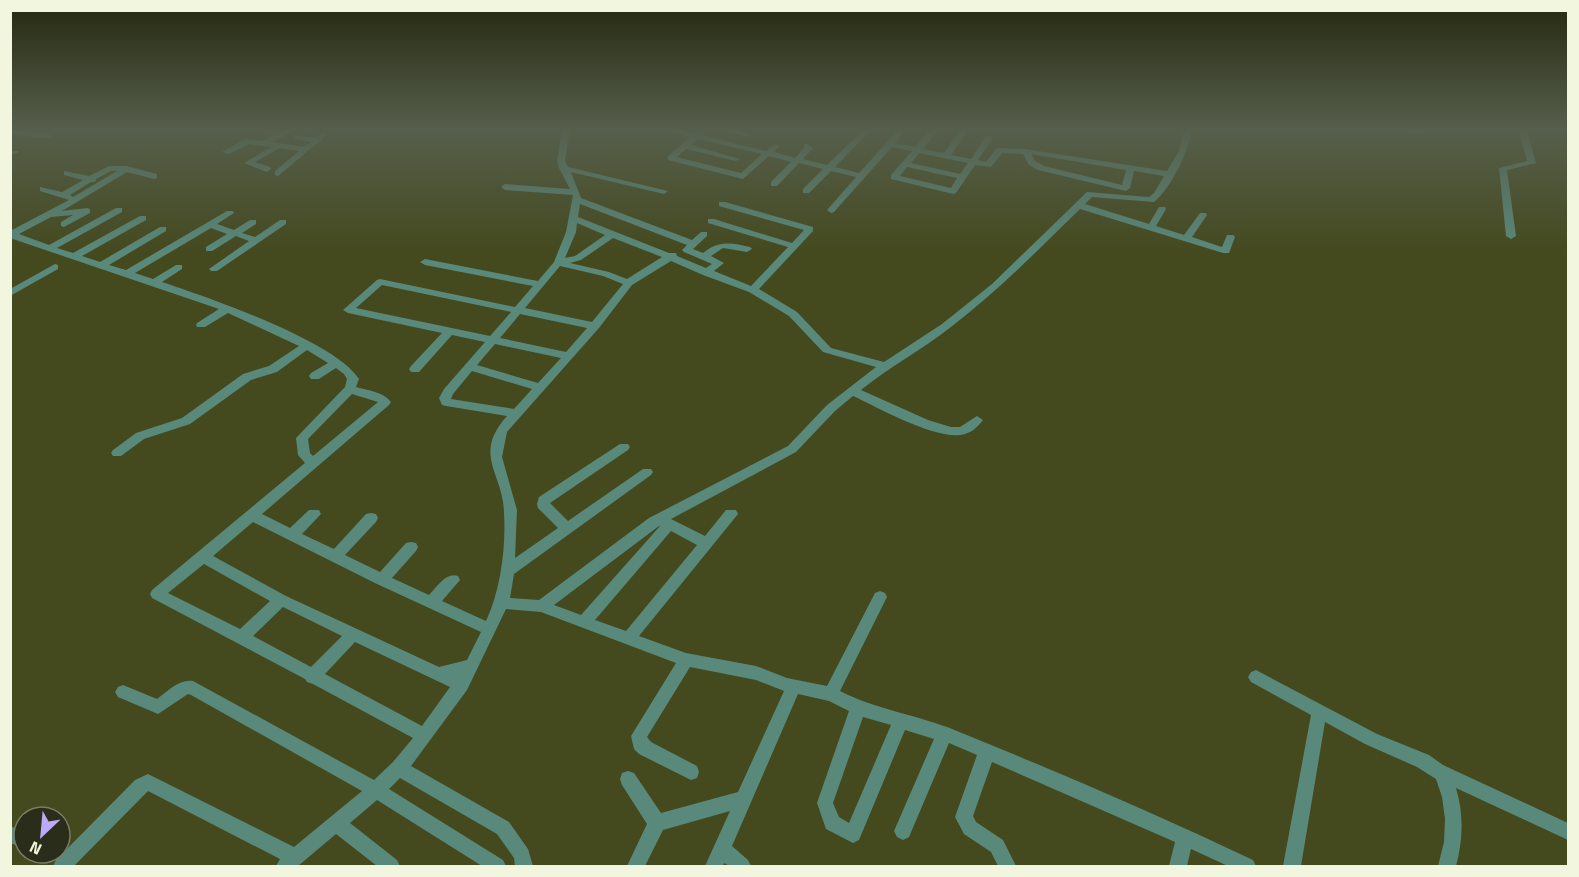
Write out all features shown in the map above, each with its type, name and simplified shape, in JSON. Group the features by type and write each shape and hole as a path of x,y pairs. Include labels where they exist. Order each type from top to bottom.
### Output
{"street":[{"path":"63,195 104,171"},
{"path":"11,234 45,217 123,171"},
{"path":"134,171 154,176"},
{"path":"517,414 446,402 448,392 558,262 574,219 575,195 564,171"},
{"path":"576,171 664,191"},
{"path":"723,171 743,176 748,171"},
{"path":"774,184 787,171"},
{"path":"806,191 826,171"},
{"path":"841,171 861,176"},
{"path":"831,210 866,171"},
{"path":"900,171 894,177 953,191 966,171"},
{"path":"936,171 962,177"},
{"path":"1054,171 1126,188 1129,171"},
{"path":"1065,175 1066,171"},
{"path":"1095,182 1098,171"},
{"path":"1149,171 1169,174"},
{"path":"541,606 664,522 792,449 831,408 852,391 884,366 946,326 996,286 1090,194 1151,200 1157,195 1171,171"},
{"path":"1503,171 1511,236"},
{"path":"67,173 114,186"},
{"path":"505,187 575,195 719,262 706,273"},
{"path":"43,189 76,199"},
{"path":"1120,218 1132,198"},
{"path":"722,204 810,229 753,290"},
{"path":"1078,205 1226,251 1230,237"},
{"path":"1151,228 1162,209"},
{"path":"50,248 119,210"},
{"path":"45,217 87,211 64,224"},
{"path":"129,273 230,213"},
{"path":"1186,238 1203,215"},
{"path":"45,217 85,230"},
{"path":"75,256 143,218"},
{"path":"574,219 667,258 753,290 793,314 827,350 884,366"},
{"path":"711,221 794,246"},
{"path":"209,249 253,222"},
{"path":"214,269 283,222"},
{"path":"210,225 256,240"},
{"path":"102,265 163,229"},
{"path":"11,234 155,282 226,309 306,346 348,371 353,379 350,389 302,438 304,455 314,464"},
{"path":"558,262 578,258 612,234"},
{"path":"62,867 141,786 148,782 291,862 399,768 462,685 502,603 508,571 511,510 496,457 501,431 620,297 628,283 667,258 690,247 704,234"},
{"path":"146,239 150,261"},
{"path":"706,256 718,245 747,249"},
{"path":"425,262 539,284"},
{"path":"558,262 606,274 628,283"},
{"path":"10,293 56,267"},
{"path":"155,282 179,267"},
{"path":"569,356 348,310 380,282 595,326"},
{"path":"201,325 226,309"},
{"path":"415,369 450,331"},
{"path":"117,453 140,436 186,421 247,377 273,369 306,346"},
{"path":"315,376 337,363"},
{"path":"470,366 541,388"},
{"path":"350,389 362,394 374,395 385,402 253,516 157,594 243,636 312,677 425,736"},
{"path":"852,391 926,424 953,431 963,431 977,420"},
{"path":"566,528 543,504 544,500 624,447"},
{"path":"508,571 647,472"},
{"path":"292,535 315,514"},
{"path":"628,638 731,514"},
{"path":"253,516 489,629"},
{"path":"336,556 371,518"},
{"path":"664,522 706,544"},
{"path":"585,622 664,522"},
{"path":"382,579 411,547"},
{"path":"203,557 280,600 462,685"},
{"path":"431,602 453,580"},
{"path":"831,694 880,597"},
{"path":"243,636 280,600"},
{"path":"502,603 541,606 686,660 756,673 794,686 831,694 858,708 951,736 1185,837 1247,867"},
{"path":"312,677 353,634"},
{"path":"686,660 639,736 640,743 645,748 691,772"},
{"path":"437,674 472,666"},
{"path":"1256,677 1371,740 1423,761 1442,773 1569,832"},
{"path":"714,867 794,686"},
{"path":"123,692 158,707 186,687 193,688 376,790 497,867"},
{"path":"858,708 825,802 832,823 853,834 900,722"},
{"path":"1292,867 1319,711"},
{"path":"903,831 944,735"},
{"path":"987,751 964,817 970,828 997,846 1007,867"},
{"path":"399,768 503,828 522,855 524,867"},
{"path":"1442,773 1452,798 1454,842 1447,867"},
{"path":"628,779 657,823"},
{"path":"636,867 657,823 744,799"},
{"path":"336,823 390,867"},
{"path":"1180,865 1185,837"},
{"path":"722,849 742,867"}]}
